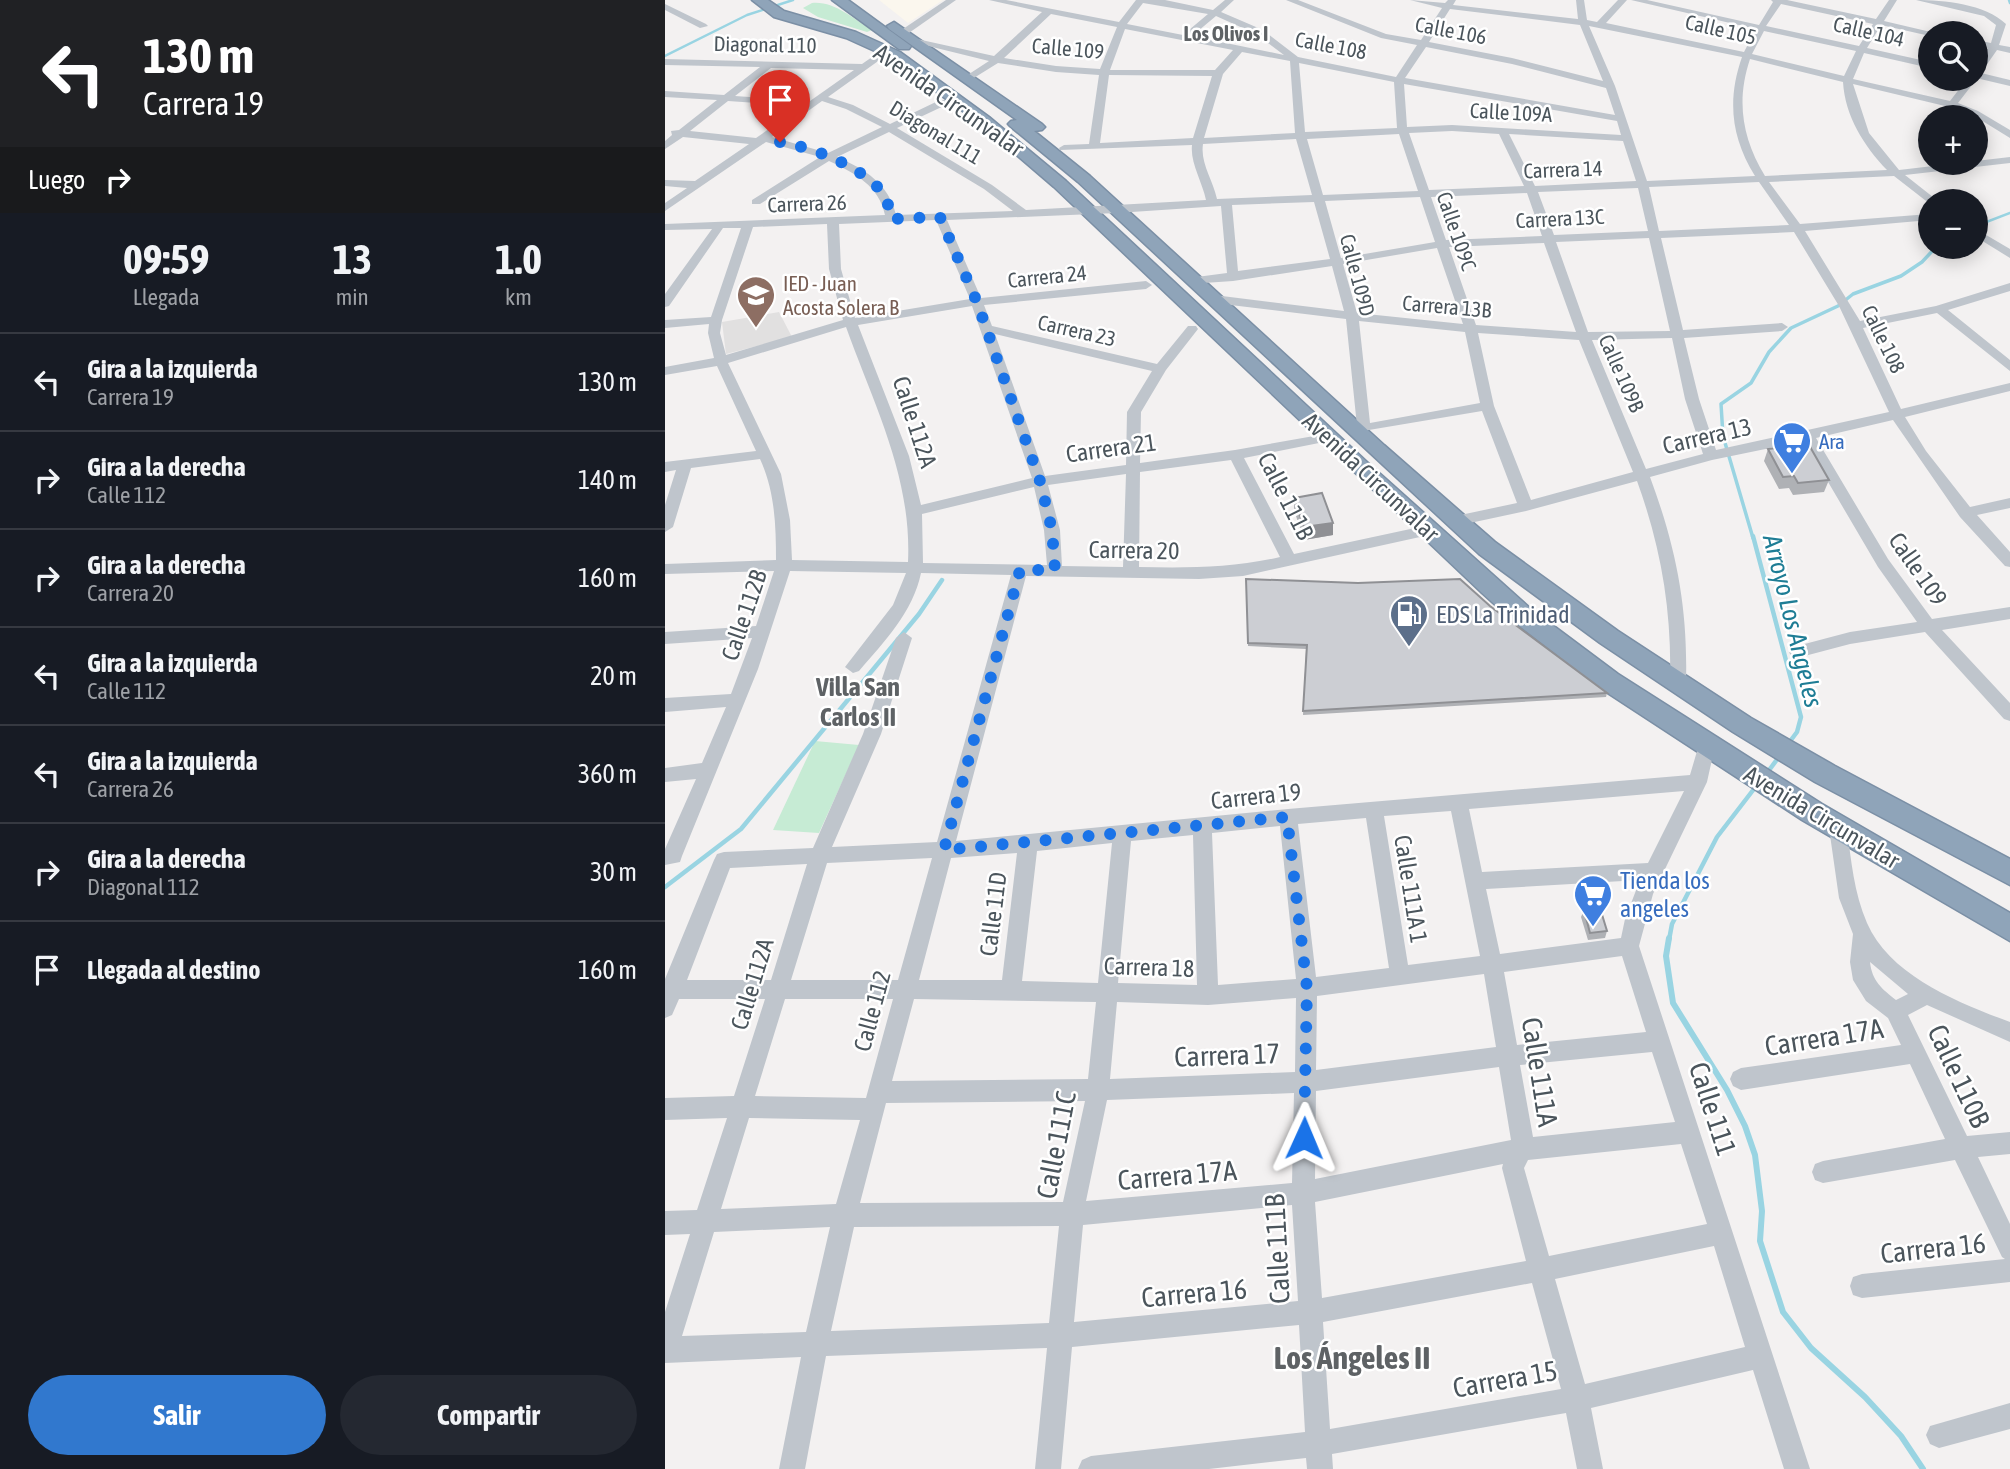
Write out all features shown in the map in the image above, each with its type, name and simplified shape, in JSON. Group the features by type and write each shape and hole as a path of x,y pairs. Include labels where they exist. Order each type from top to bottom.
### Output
{"highway":[{"path":"829,0 850,2 903,33 969,78 1064,148 1103,184 1117,210"},
{"name":"Avenida Circunvalar","path":"850,2 1021,127 1360,429 1487,548 1609,637 1748,728 1825,774 2010,873"},
{"path":"795,3 791,9 807,22"},
{"path":"759,8 843,40 871,62 944,102 1079,211 1146,285 1314,440 1347,463 1359,467"},
{"name":"Avenida Circunvalar","path":"759,8 851,35 895,55 1022,150 1079,211 1208,322 1359,467 1522,615 1609,681 1729,761 1812,813 2010,928"}],"street":[{"path":"665,6 682,0"},
{"path":"903,33 952,0"},
{"name":"Calle 108","path":"993,0 1399,80 1620,119"},
{"path":"1094,146 1103,73 1127,13 1142,0 1214,11 1265,33 1294,58"},
{"path":"1184,38 1230,0"},
{"name":"Calle 106","path":"1290,0 1361,29 1421,44 1512,61 1610,86"},
{"name":"Calle 105","path":"1414,0 1583,22 1746,54 1945,105"},
{"path":"1580,0 1583,22 1610,86 1643,185 1692,399 1715,456"},
{"path":"1599,25 1623,0"},
{"name":"Calle 104","path":"1635,0 1918,62"},
{"path":"1746,54 1777,0 1918,31"},
{"path":"1893,0 1862,50 1848,80 1863,136 1897,173 1918,190"},
{"path":"1920,0 1987,15 2001,24 1994,47 1988,56"},
{"path":"1399,80 1450,3"},
{"path":"665,6 703,26"},
{"path":"969,78 996,60 1048,12"},
{"name":"Calle 109","path":"916,42 996,60 1103,73 1217,74"},
{"path":"1988,46 2010,50"},
{"path":"1212,203 1208,183 1196,156 1198,139 1217,74 1239,49"},
{"name":"Calle 108","path":"1746,54 1736,105 1738,123 1761,178 1839,294 1896,415 1965,513 2010,562"},
{"name":"Calle 109D","path":"1294,58 1300,134 1352,316 1360,429"},
{"name":"Diagonal 110","path":"665,62 871,62"},
{"path":"665,208 871,62"},
{"path":"665,146 771,63"},
{"path":"1988,79 2010,83"},
{"name":"Calle 109C","path":"1399,80 1402,129 1471,328 1487,406 1526,506"},
{"path":"1950,105 1962,91"},
{"name":"Diagonal 111","path":"665,94 818,101 848,105 891,126 921,147 987,185 1024,214"},
{"path":"756,202 828,157 944,102"},
{"name":"Calle 105","path":"1988,120 2010,135"},
{"name":"Calle 109A","path":"1064,148 1402,129 1502,130 1627,138"},
{"name":"Calle 109B","path":"1502,130 1531,189 1583,336 1643,474 1673,570 1682,647 1678,681"},
{"path":"665,132 794,144 828,157 855,171 885,195 891,219"},
{"name":"Carrera 14","path":"1988,162 2010,160"},
{"name":"Carrera 14","path":"1117,210 1212,203 1918,170"},
{"path":"665,183 700,185"},
{"path":"1226,203 1233,277"},
{"name":"Carrera 26","path":"665,227 1117,210"},
{"path":"940,217 977,302 1040,481 1052,530 1055,570"},
{"name":"Carrera 13C","path":"1193,281 1337,262 1441,244 1549,237 1797,228 1918,218"},
{"name":"Calle 112A","path":"833,222 836,274 851,322 889,419 916,511 915,569 895,616 853,667"},
{"name":"Calle 112B","path":"669,857 736,700 785,565 783,520 774,474 721,361 714,333 748,224"},
{"path":"665,303 720,225"},
{"path":"1988,240 2010,254"},
{"name":"Carrera 24","path":"665,371 721,361 851,322 977,302 1146,285"},
{"path":"1853,321 1939,309 2010,287"},
{"name":"Carrera 13B","path":"1214,299 1471,328 1583,336 1677,335 1782,327"},
{"path":"1939,309 2010,367"},
{"path":"665,324 716,320"},
{"name":"Carrera 23","path":"986,328 1160,369"},
{"path":"1131,573 1135,412 1160,369 1192,329"},
{"name":"Carrera 13","path":"1456,521 1526,506 1715,456 2010,387"},
{"path":"1360,429 1487,406"},
{"name":"Calle 109","path":"1808,436 1883,562 1927,624 2010,714"},
{"name":"Carrera 21","path":"916,511 1040,481 1235,455 1314,440"},
{"path":"665,467 765,454"},
{"name":"Calle 111B","path":"1235,455 1290,561"},
{"path":"665,527 685,466"},
{"path":"1965,513 2010,503"},
{"name":"Carrera 20","path":"665,569 785,565 1131,573 1244,571 1429,530"},
{"name":"Calle 112","path":"792,1469 815,1346 845,1215 1020,570"},
{"path":"1797,652 1850,638 2010,613"},
{"path":"665,638 763,631"},
{"name":"Calle 112A","path":"665,1350 820,854 872,734 904,638"},
{"path":"665,705 736,700"},
{"name":"Calle 111","path":"1706,746 1700,778 1638,903 1629,946 1797,1469"},
{"path":"1700,778 1729,761"},
{"path":"665,775 708,770"},
{"name":"Carrera 19","path":"820,854 944,850 1028,843 1700,778"},
{"name":"Calle 111A","path":"1458,802 1492,963 1522,1136 1521,1149 1513,1168 1576,1399 1590,1469"},
{"name":"Calle 111A 1","path":"1374,810 1401,976"},
{"name":"Calle 111B","path":"1287,817 1307,988 1303,1193 1318,1456"},
{"path":"1202,826 1208,995"},
{"name":"Calle 110B","path":"1838,828 1844,880 1862,935 1885,962 1926,995"},
{"name":"Calle 111C","path":"1048,1469 1072,1214 1098,1090 1122,832"},
{"name":"Calle 11D","path":"1011,990 1028,843"},
{"path":"668,995 724,860 820,854"},
{"path":"1476,881 1654,871"},
{"name":"Calle 110B","path":"1862,935 1859,972 1862,980 1872,994 1895,1012 2010,1249"},
{"name":"Carrera 18","path":"668,995 779,989 904,992 1108,991 1208,995 1307,988 1629,946"},
{"path":"1926,995 1969,1016 2010,1031"},
{"name":"Carrera 17A","path":"1895,1012 1926,995"},
{"name":"Carrera 17","path":"665,1109 1305,1082 1509,1056 1660,1041"},
{"name":"Carrera 17A","path":"1741,1079 1915,1053"},
{"name":"Carrera 17A","path":"665,1223 845,1215 1072,1214 1303,1193 1521,1149 1689,1132"},
{"path":"1823,1172 1959,1148 2010,1143"},
{"name":"Carrera 16","path":"665,1350 1062,1335 1310,1312 1722,1233"},
{"name":"Carrera 16","path":"1862,1286 2010,1270"},
{"name":"Carrera 15","path":"1091,1469 1318,1456 1761,1356"},
{"path":"1939,1435 2010,1416"}],"shaded area":[{"path":"879,0 943,0 908,23"},
{"name":"IED - Juan Acosta Solera B","path":"779,312 792,337 726,354 722,322"}],"green space":[{"path":"812,3 836,8 872,30 867,32 818,17 803,8"},
{"path":"815,741 859,745 819,833 773,830"}],"building":[{"path":"1809,445 1829,480 1798,483 1794,476 1783,477 1768,449"},
{"path":"1322,493 1333,523 1304,527 1294,498"},
{"name":"EDS La Trinidad","path":"1246,579 1358,583 1460,579 1490,606 1607,693 1303,711 1307,645 1248,643"},
{"path":"1600,908 1607,931 1590,933 1584,910"}],"waterway":[{"path":"665,56 747,15 793,0"},
{"name":"Arroyo Los Angeles","path":"1988,221 2010,213"},
{"name":"Arroyo Los Angeles","path":"1753,538 1723,436 1721,404 1751,383 1769,352 1791,328 1838,306 1853,294 1901,276 1925,259"},
{"name":"Arroyo Los Angeles","path":"1753,536 1801,717 1797,732 1788,744"},
{"path":"665,887 741,829 919,614 942,580"},
{"name":"Arroyo Los Angeles","path":"1767,773 1781,754"},
{"name":"Arroyo Los Angeles","path":"1669,940 1672,924 1717,837 1757,785"},
{"name":"Arroyo Los Angeles","path":"1669,938 1666,956 1673,1003 1727,1090 1745,1126 1755,1155 1762,1211 1760,1241 1783,1312 1811,1348 1865,1397 1901,1436 1923,1469"}],"place":[{"name":"IED - Juan Acosta Solera B","path":"756,329"},
{"name":"Ara","path":"1792,475"},
{"name":"EDS La Trinidad","path":"1409,648"},
{"name":"Tienda los angeles","path":"1593,928"}],"district":[{"name":"Los Olivos I","path":"1226,33"},
{"name":"Villa San Carlos II","path":"858,702"},
{"name":"Los Ángeles II","path":"1352,1357"}],"route":[{"path":"780,142 794,144 828,157 872,182 885,195 891,219 940,217 977,302 1047,504 1055,570 1020,570 978,733 944,850 1287,817 1307,988 1304,1138"}]}
